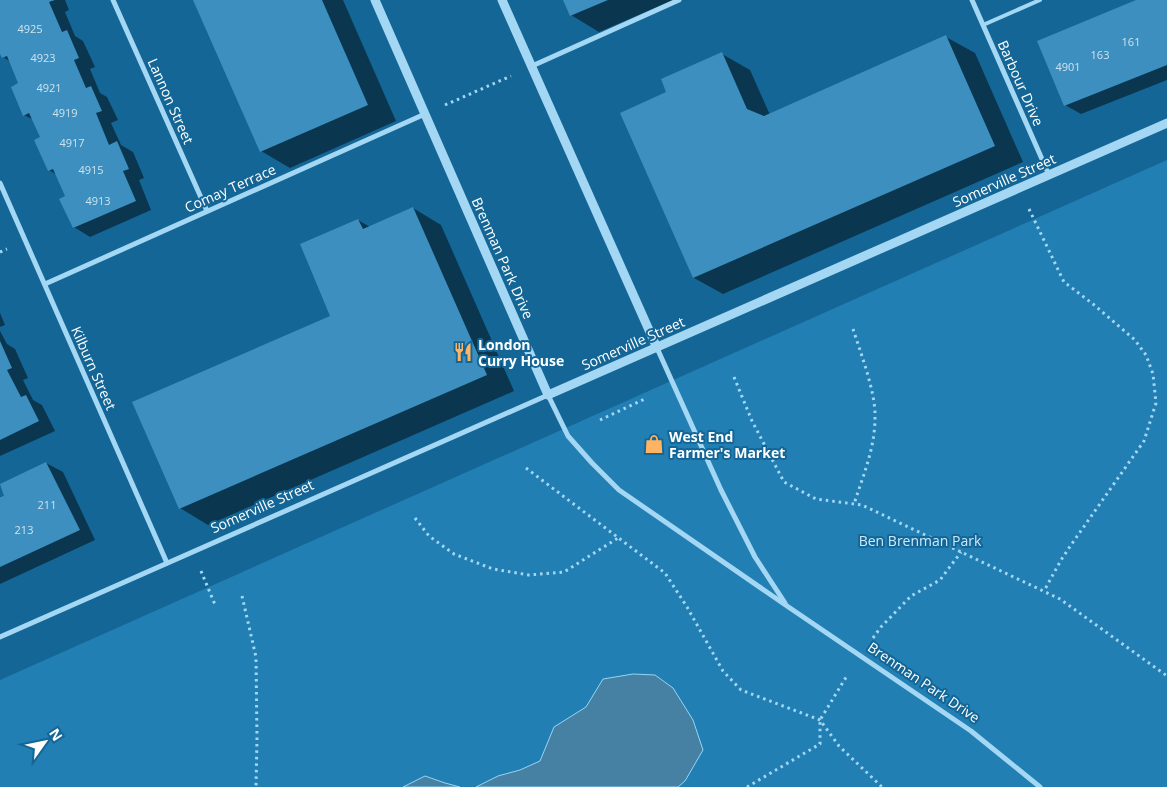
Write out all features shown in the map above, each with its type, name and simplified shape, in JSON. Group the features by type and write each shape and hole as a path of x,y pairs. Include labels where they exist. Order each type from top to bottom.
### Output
{"street":[{"name":"Lannon Street","path":"113,0 207,211"},
{"name":"Brenman Park Drive","path":"376,0 548,395 568,436 619,490 971,731 1040,787"},
{"name":"Brenman Park Drive","path":"502,0 721,490 755,557 787,606"},
{"path":"532,66 679,0"},
{"name":"Barbour Drive","path":"972,0 1049,175"},
{"name":"Comay Terrace","path":"45,284 425,114"},
{"name":"Somerville Street","path":"0,637 1167,123"},
{"name":"Kilburn Street","path":"0,183 168,563"}],"lane":[{"path":"983,25 1040,0"}],"path":[{"path":"425,114 532,66"},
{"path":"1019,188 1064,282 1135,340 1146,355 1154,374 1156,403 1144,442 1061,560 1044,592"},
{"path":"853,330 872,390 876,417 873,442 854,504"},
{"path":"734,377 752,421 784,482 816,498 862,505 1060,599 1167,676"},
{"path":"600,420 647,398"},
{"path":"526,468 665,573 687,607 723,671 742,690 820,720 839,746 882,787"},
{"path":"415,518 429,536 454,554 493,569 529,575 564,572 618,538"},
{"path":"193,552 216,607"},
{"path":"242,596 256,657 256,787"}],"green space":[{"name":"Ben Brenman Park","path":"1167,160 1167,787 0,787 0,680"}],"shaded area":[{"path":"633,674 655,675 673,688 693,720 703,750 685,781 678,787 476,787 498,776 520,770 540,761 554,727 586,707 603,679"},
{"path":"425,776 445,783 460,787 403,787"}],"building":[{"path":"0,0 55,0 49,2 62,32 67,30 79,58 74,60 86,88 91,86 102,111 96,113 109,145 117,141 129,169 123,171 136,201 73,228 59,199 65,196 53,169 48,171 34,140 40,137 29,113 23,116 11,87 18,83 7,56 2,58 0,54"},
{"path":"193,0 322,0 368,105 260,152"},
{"path":"563,0 608,0 570,16"},
{"path":"1136,0 1167,0 1167,65 1064,106 1037,41"},
{"path":"946,35 995,146 693,278 620,113 666,92 661,79 722,52 747,109 764,116"},
{"path":"413,207 487,375 179,509 132,402 330,316 300,244 358,219 363,229"},
{"path":"0,341 12,368 7,370 21,397 26,395 39,421 0,440"},
{"path":"46,462 80,530 0,567 0,497 4,496 0,484"}],"place":[{"name":"London Curry House","path":"463,352"},
{"name":"West End Farmer's Market","path":"654,444"}]}
